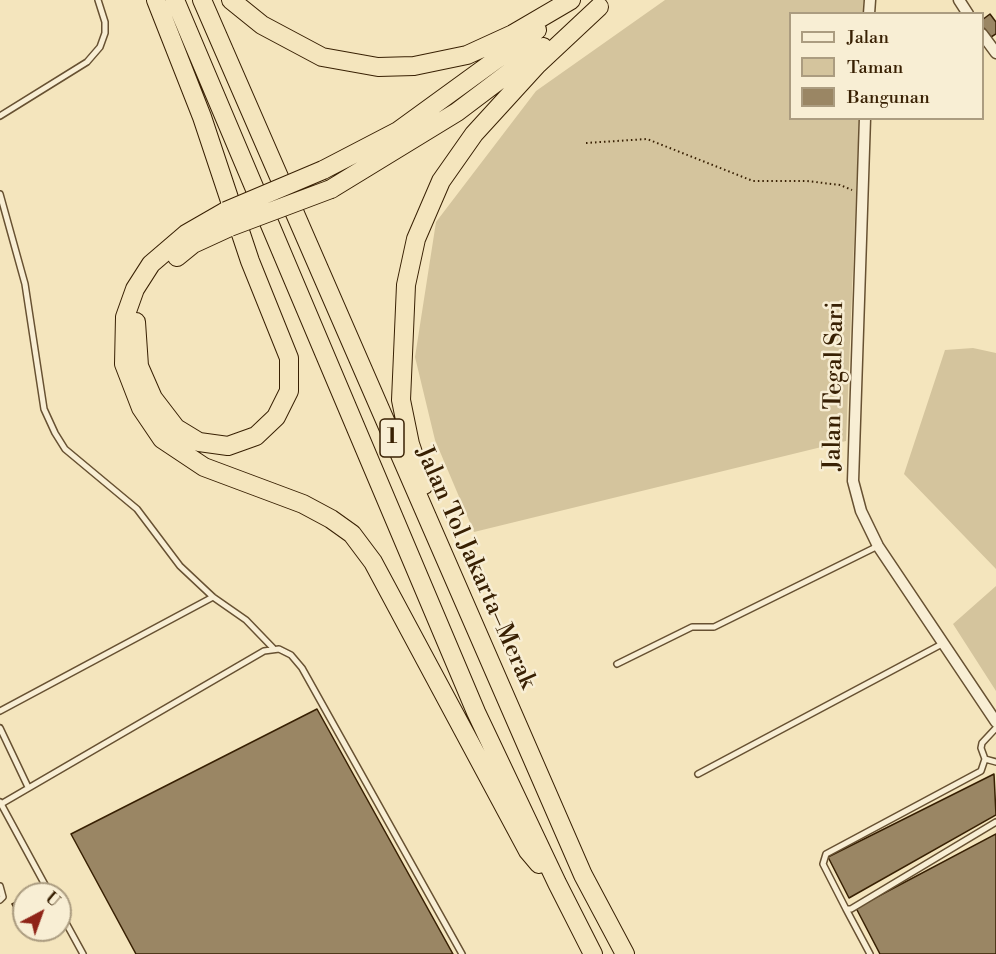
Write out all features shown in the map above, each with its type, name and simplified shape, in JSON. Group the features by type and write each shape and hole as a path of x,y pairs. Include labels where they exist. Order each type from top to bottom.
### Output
{"highway":[{"path":"156,0 202,117 250,261 289,358 289,391 276,417 256,436 228,446 199,442 176,428 153,398 139,366 136,322 144,295 159,273 193,244 228,219 331,189 457,112 603,3"},
{"name":"1","path":"175,0 476,712 593,954"},
{"name":"Jalan Tol Jakarta–Merak","path":"202,0 582,875 625,954"},
{"path":"231,0 262,25 322,57 378,67 414,66 467,55 513,34 572,0"},
{"path":"557,883 528,851 373,562 352,534 331,519 303,504 204,467 162,439 141,408 124,364 125,317 135,290 152,264 178,242 228,219 398,131 521,44 572,0"},
{"path":"582,875 427,493 410,444 401,400 402,352 406,285 416,238 441,181 474,134 537,65 603,3"}],"street":[{"path":"984,37 996,53"},
{"name":"Jalan Tegal Sari","path":"865,120 853,481 859,504 878,546 996,722"}],"lane":[{"path":"0,116 87,62 100,47 105,33 105,22 98,0"},
{"path":"0,194 25,284 44,409 55,434 65,450 137,509 180,566 213,597 246,620 273,648 291,656 302,668 462,954"},
{"path":"617,664 692,627 714,627 878,546"},
{"path":"0,711 213,597"},
{"path":"698,774 942,644"},
{"path":"44,882 1,803 264,651 273,648"},
{"path":"0,728 28,787"},
{"path":"870,954 823,864 826,854 981,771 985,759 981,748 982,743 996,728"},
{"path":"985,759 996,762"},
{"path":"846,909 857,907 996,822"},
{"path":"0,886 3,897 0,900"},
{"path":"72,934 83,954"}],"path":[{"path":"586,143 647,139 753,181 807,181 840,185 862,194"}],"green space":[{"path":"665,0 864,0 863,12 789,12 789,120 859,120 846,441 474,532 435,440 415,357 436,222 536,91"},
{"path":"973,348 996,353 996,569 904,474 945,350"},
{"path":"996,586 996,691 953,624"}],"building":[{"path":"990,14 996,22 996,34 991,37 984,28 984,18"},
{"path":"317,709 453,954 136,954 71,834"},
{"path":"994,774 996,815 849,898 828,857"},
{"path":"996,834 996,954 880,954 856,908"}]}
